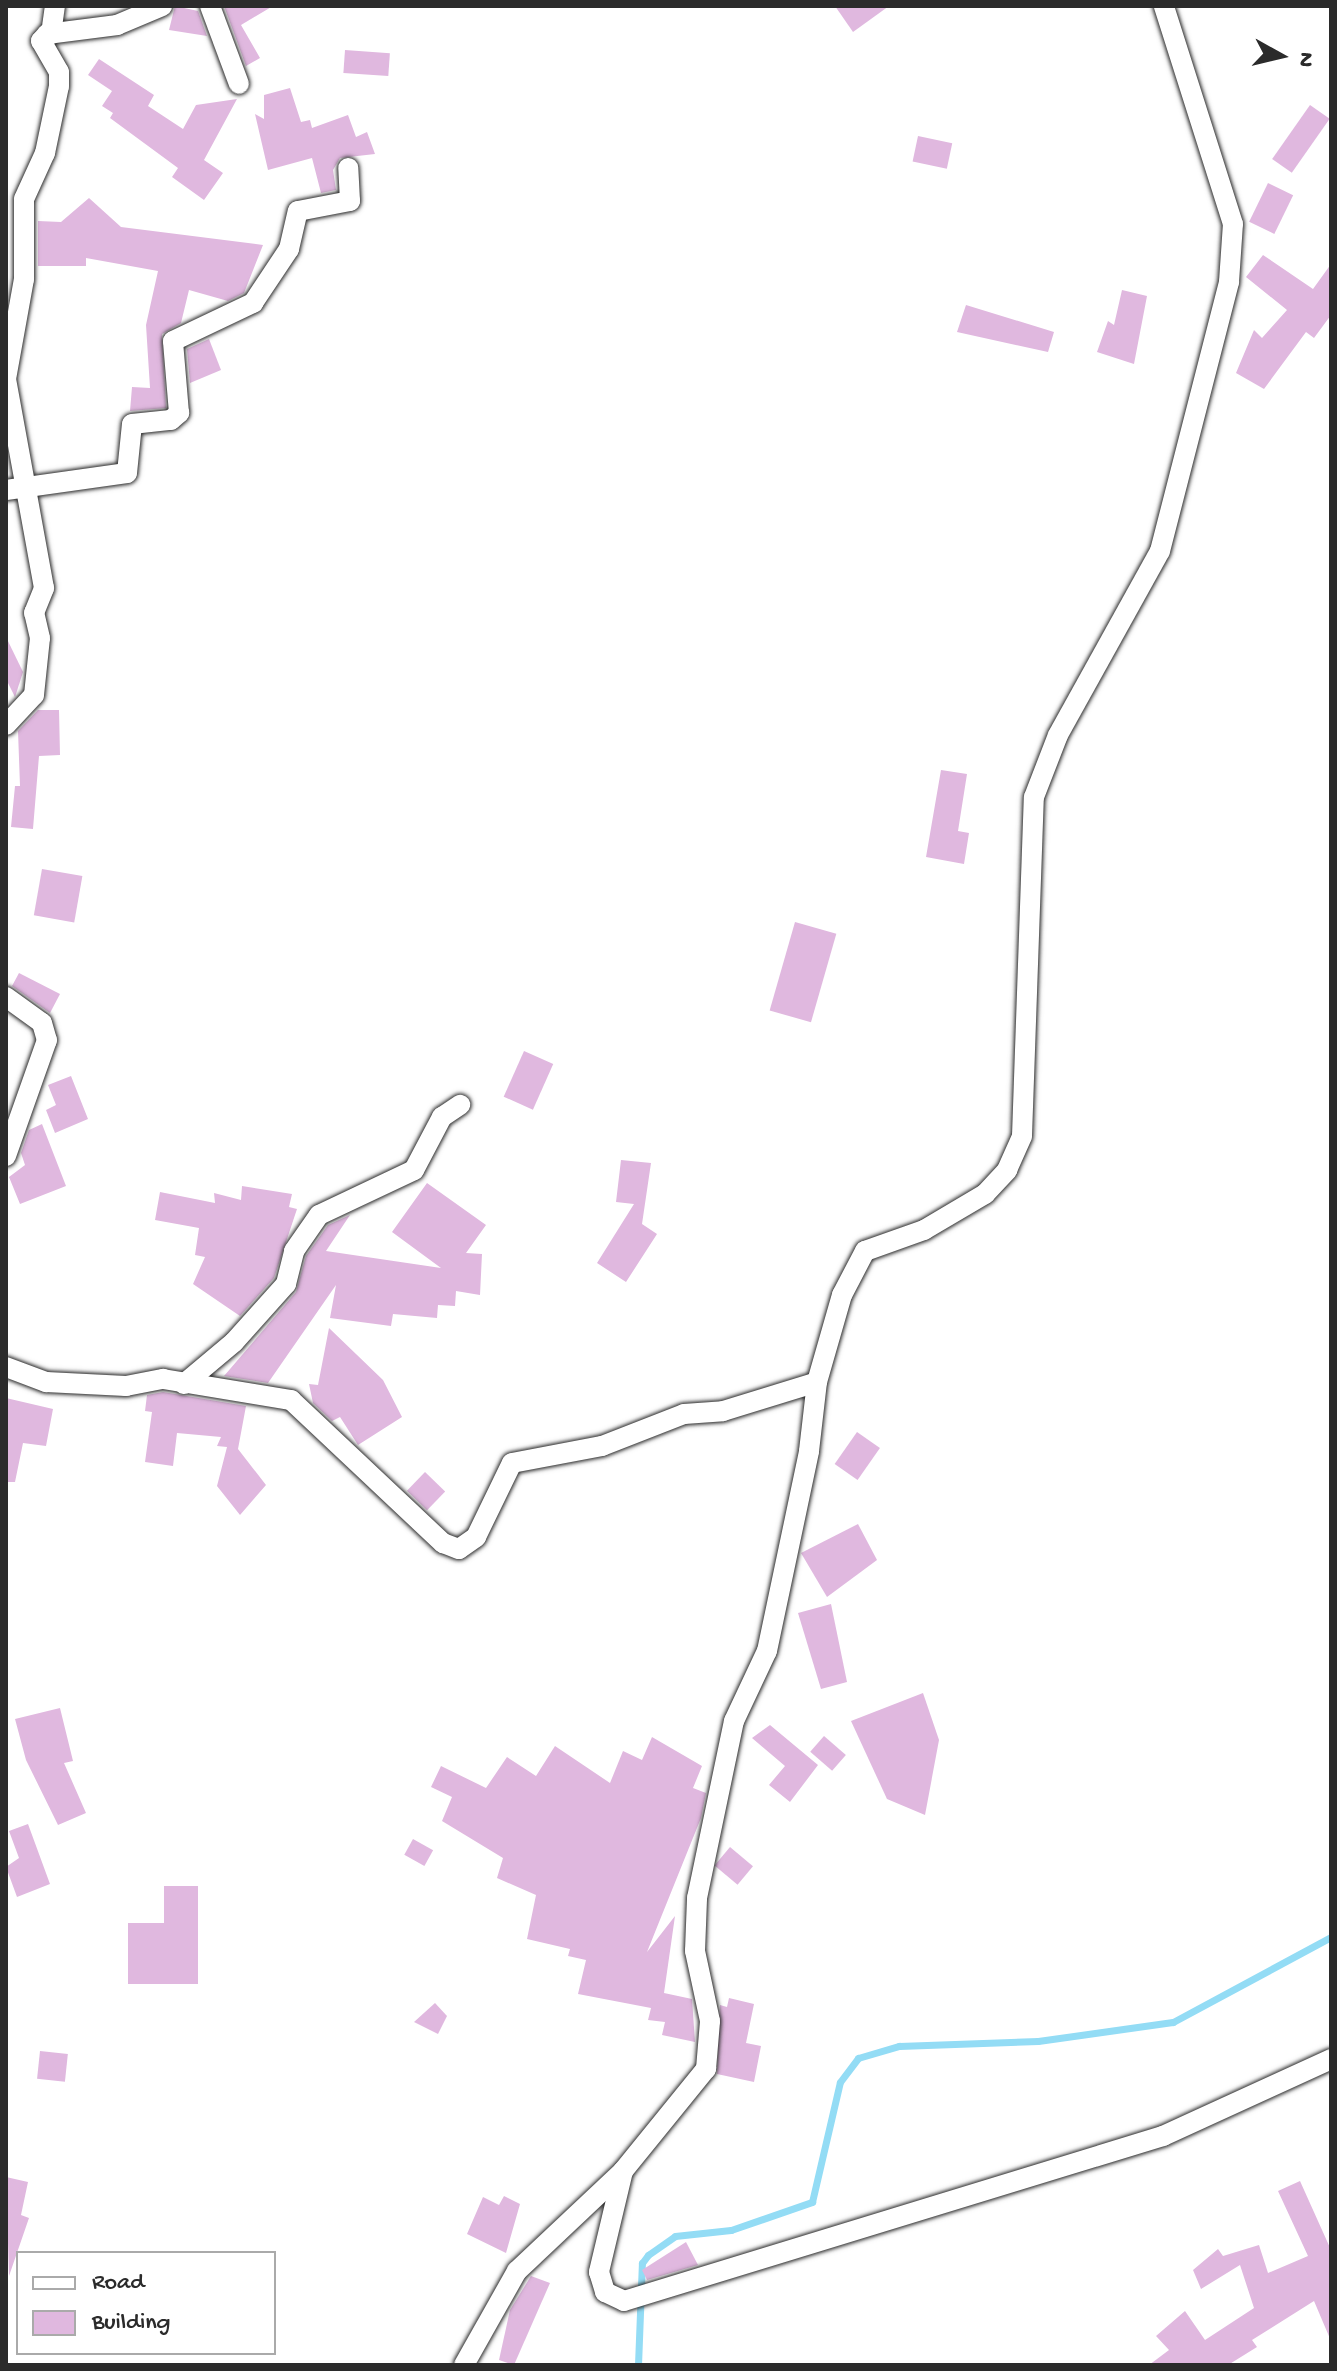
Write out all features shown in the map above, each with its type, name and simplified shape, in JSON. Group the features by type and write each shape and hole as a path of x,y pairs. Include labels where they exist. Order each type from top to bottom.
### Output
{"street":[{"path":"51,34 55,6"},
{"path":"6,725 34,695 40,638 34,613 44,588 15,489 6,379 24,279 24,199 45,153 59,86 59,72 41,43 51,34 117,25 162,6"},
{"path":"210,6 239,84"},
{"path":"464,2365 517,2271 623,2171 706,2069 710,2021 695,1951 697,1898 734,1721 767,1651 780,1599 817,1382 859,1258 969,1206 1007,1170 1022,1136 1034,797 1071,709 1160,551 1229,282 1233,224 1165,14"},
{"path":"15,489 127,473 132,424 171,420 179,413 173,341 253,303 289,249 298,211 352,198 348,168"},
{"path":"6,997 42,1023 47,1040 6,1156"},
{"path":"184,1384 234,1342 286,1284 294,1251 319,1215 414,1170 442,1117 460,1105"},
{"path":"6,1367 46,1382 184,1384 294,1401 443,1543 459,1549 476,1537 512,1463 602,1446 684,1414 723,1411 817,1382"},
{"path":"623,2171 599,2272 605,2292 624,2301 1163,2136 1331,2059"}],"building":[{"path":"175,6 198,11 207,36 169,30"},
{"path":"224,6 273,6 241,25 260,58 246,66"},
{"path":"835,6 889,6 853,32"},
{"path":"345,50 390,53 388,76 343,73"},
{"path":"99,59 154,95 148,106 183,129 196,105 237,99 204,160 223,173 204,200 172,177 178,168 110,118 113,113 102,106 112,91 88,75"},
{"path":"290,88 301,122 310,120 312,128 348,115 356,137 367,132 375,154 340,158 333,170 336,190 321,193 312,158 268,170 255,114 264,119 264,95"},
{"path":"1310,105 1330,119 1292,173 1272,159"},
{"path":"918,136 952,143 947,169 913,161"},
{"path":"1268,183 1293,195 1274,234 1249,222"},
{"path":"89,198 121,227 263,245 244,293 228,301 189,290 181,323 162,334 166,408 130,411 132,387 150,388 146,325 158,271 86,258 86,266 38,266 38,221 61,222"},
{"path":"1263,255 1313,289 1331,264 1331,315 1314,338 1306,332 1264,389 1236,373 1254,330 1262,338 1287,310 1246,277"},
{"path":"1122,290 1147,296 1134,364 1097,352 1108,321 1114,325"},
{"path":"966,305 1054,332 1048,352 957,332"},
{"path":"209,339 221,370 190,383 187,349"},
{"path":"6,637 23,672 15,697 6,679"},
{"path":"38,710 59,710 60,755 39,756 33,829 11,827 15,786 20,786 18,731"},
{"path":"941,770 967,774 958,831 969,833 964,864 926,857"},
{"path":"42,869 82,876 74,922 34,915"},
{"path":"795,922 836,934 811,1022 770,1010"},
{"path":"19,973 60,994 50,1013 12,986"},
{"path":"524,1051 553,1064 533,1110 504,1097"},
{"path":"71,1076 88,1119 55,1133 46,1110 56,1105 48,1085"},
{"path":"42,1124 66,1186 20,1204 9,1177 25,1165 21,1153 29,1130"},
{"path":"621,1160 651,1163 642,1224 657,1234 626,1282 597,1263 634,1204 616,1202"},
{"path":"427,1183 486,1225 466,1253 482,1254 480,1295 456,1291 455,1306 438,1305 437,1318 393,1314 391,1326 330,1318 336,1285 268,1383 224,1376 296,1292 306,1256 328,1225 350,1215 326,1251 441,1268 392,1232"},
{"path":"242,1186 292,1194 289,1207 297,1209 274,1278 240,1316 193,1284 205,1257 195,1255 199,1228 155,1220 160,1192 215,1203 214,1193 241,1200"},
{"path":"329,1328 383,1380 402,1417 358,1445 340,1417 332,1421 313,1403 309,1384 318,1385"},
{"path":"163,1392 246,1406 238,1449 266,1485 240,1515 217,1486 227,1447 217,1446 221,1437 177,1433 173,1466 145,1462 152,1412 145,1411 147,1395"},
{"path":"6,1398 53,1409 46,1446 23,1443 15,1482 6,1482"},
{"path":"857,1432 880,1448 858,1480 835,1464"},
{"path":"425,1472 445,1491 427,1510 407,1491"},
{"path":"858,1524 877,1560 827,1597 801,1553"},
{"path":"831,1604 847,1682 821,1689 798,1613"},
{"path":"923,1693 939,1740 925,1815 887,1799 851,1721"},
{"path":"60,1708 73,1761 64,1763 86,1813 58,1825 26,1760 15,1719"},
{"path":"770,1725 818,1765 790,1802 769,1785 785,1766 752,1738"},
{"path":"824,1736 846,1755 832,1771 810,1752"},
{"path":"652,1737 702,1766 693,1788 706,1793 701,1818 647,1952 675,1916 664,1993 692,1999 695,2042 662,2035 665,2022 648,2020 651,2008 578,1994 586,1960 568,1956 570,1949 527,1939 536,1895 497,1878 503,1858 442,1821 452,1797 431,1787 441,1766 486,1788 507,1757 536,1776 555,1746 610,1783 623,1751 642,1760"},
{"path":"28,1824 50,1884 17,1897 6,1867 19,1858 9,1831"},
{"path":"413,1839 433,1850 424,1866 404,1855"},
{"path":"730,1847 753,1866 738,1885 715,1865"},
{"path":"164,1886 198,1886 198,1984 128,1984 128,1923 164,1923"},
{"path":"729,1998 754,2004 746,2043 761,2046 754,2082 717,2074 720,2005 727,2007"},
{"path":"435,2003 447,2016 438,2034 414,2022"},
{"path":"40,2051 68,2054 65,2082 37,2079"},
{"path":"6,2177 28,2182 21,2215 29,2218 9,2276"},
{"path":"1300,2181 1331,2250 1331,2341 1314,2301 1252,2340 1257,2347 1228,2365 1149,2365 1169,2350 1156,2336 1185,2311 1205,2340 1254,2308 1240,2265 1201,2289 1193,2270 1218,2249 1223,2256 1259,2245 1268,2273 1308,2256 1278,2191"},
{"path":"504,2196 520,2204 506,2253 467,2234 483,2197 499,2205"},
{"path":"686,2242 698,2265 647,2280 642,2270"},
{"path":"531,2276 550,2283 514,2365 499,2360 510,2310"}],"waterway":[{"path":"638,2365 642,2263 675,2236 731,2230 812,2202 840,2082 858,2058 899,2046 1038,2041 1173,2022 1331,1937"}]}
